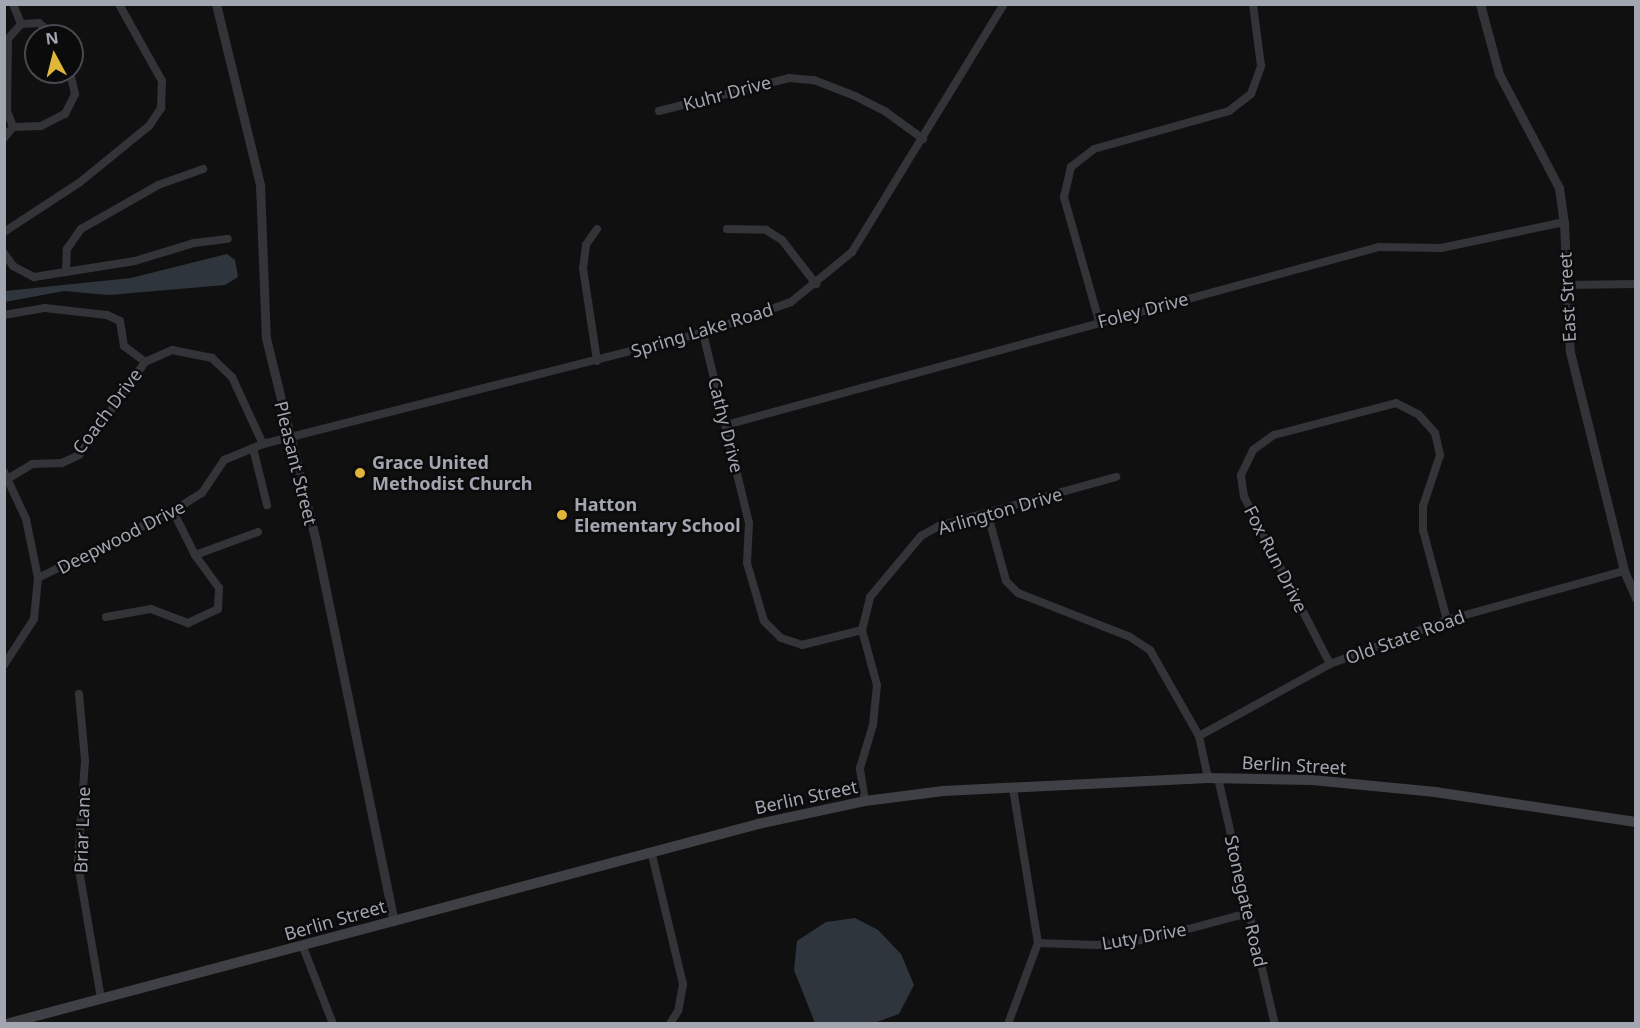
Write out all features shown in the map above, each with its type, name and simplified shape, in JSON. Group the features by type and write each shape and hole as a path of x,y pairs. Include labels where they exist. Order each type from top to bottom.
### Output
{"main road":[{"name":"Berlin Street","path":"6,1023 652,855 758,824 865,801 943,791 1213,778 1312,780 1435,792 1635,822"}],"street":[{"path":"13,4 21,24"},
{"path":"4,232 79,183 149,126 161,108 162,81 119,4"},
{"name":"Pleasant Street","path":"216,4 260,185 266,338 316,542 394,921"},
{"name":"Spring Lake Road","path":"289,437 703,333 758,316 791,302 816,284 852,252 1004,4"},
{"path":"1099,321 1064,197 1071,167 1094,148 1229,111 1251,94 1261,66 1253,4"},
{"name":"East Street","path":"1480,4 1499,74 1558,188 1564,222 1570,352 1624,571 1635,598"},
{"path":"13,127 7,111 8,39 21,24 40,24"},
{"name":"Kuhr Drive","path":"659,111 789,78 814,80 855,96 886,112 923,139"},
{"path":"4,138 13,127 41,126 65,114 75,94 73,84"},
{"path":"66,272 67,249 81,229 158,185 203,169"},
{"name":"Foley Drive","path":"726,425 1099,321 1379,247 1441,248 1564,222"},
{"path":"597,229 586,246 583,268 597,361"},
{"path":"727,229 766,230 782,240 816,284"},
{"path":"4,253 13,266 34,277 135,261 194,243 228,239"},
{"path":"1566,285 1635,284"},
{"path":"4,315 45,308 107,315 120,321 123,346 145,362"},
{"name":"Cathy Drive","path":"703,333 749,523 747,563 764,621 781,638 802,645 862,630"},
{"name":"Coach Drive","path":"7,475 32,464 62,463 79,455 145,362 172,350 212,358 232,377 263,444"},
{"name":"Fox Run Drive","path":"1330,664 1244,497 1241,475 1253,450 1274,435 1396,403 1418,414 1435,434 1440,455 1423,506 1423,530 1447,620"},
{"name":"Deepwood Drive","path":"38,578 173,511 202,493 224,460 263,444 289,437"},
{"path":"252,448 267,505"},
{"path":"4,665 34,620 38,578 26,519 7,475"},
{"name":"Arlington Drive","path":"865,801 860,768 873,725 877,685 862,630 870,597 921,536 939,526 988,515 1116,477"},
{"path":"106,617 151,609 188,623 218,609 219,588 195,555 173,511"},
{"name":"Stonegate Road","path":"988,515 1006,581 1018,593 1130,637 1150,650 1198,735 1213,778 1275,1023"},
{"path":"195,555 258,532"},
{"name":"Old State Road","path":"1198,735 1330,664 1447,620 1624,571"},
{"name":"Briar Lane","path":"79,694 85,760 78,864 101,999"},
{"path":"1008,1023 1038,943 1013,789"},
{"path":"652,855 683,984 678,1011 670,1023"},
{"name":"Luty Drive","path":"1038,943 1097,945 1151,939 1248,913"},
{"path":"303,947 333,1023"}],"shaded area":[{"path":"227,254 235,260 238,277 225,285 109,295 64,291 5,302 5,291 131,278"},
{"path":"855,918 878,930 901,954 914,985 899,1014 874,1023 815,1023 794,970 797,941 826,922"}],"place":[{"name":"Grace United Methodist Church","path":"360,473"},
{"name":"Hatton Elementary School","path":"562,515"}]}
